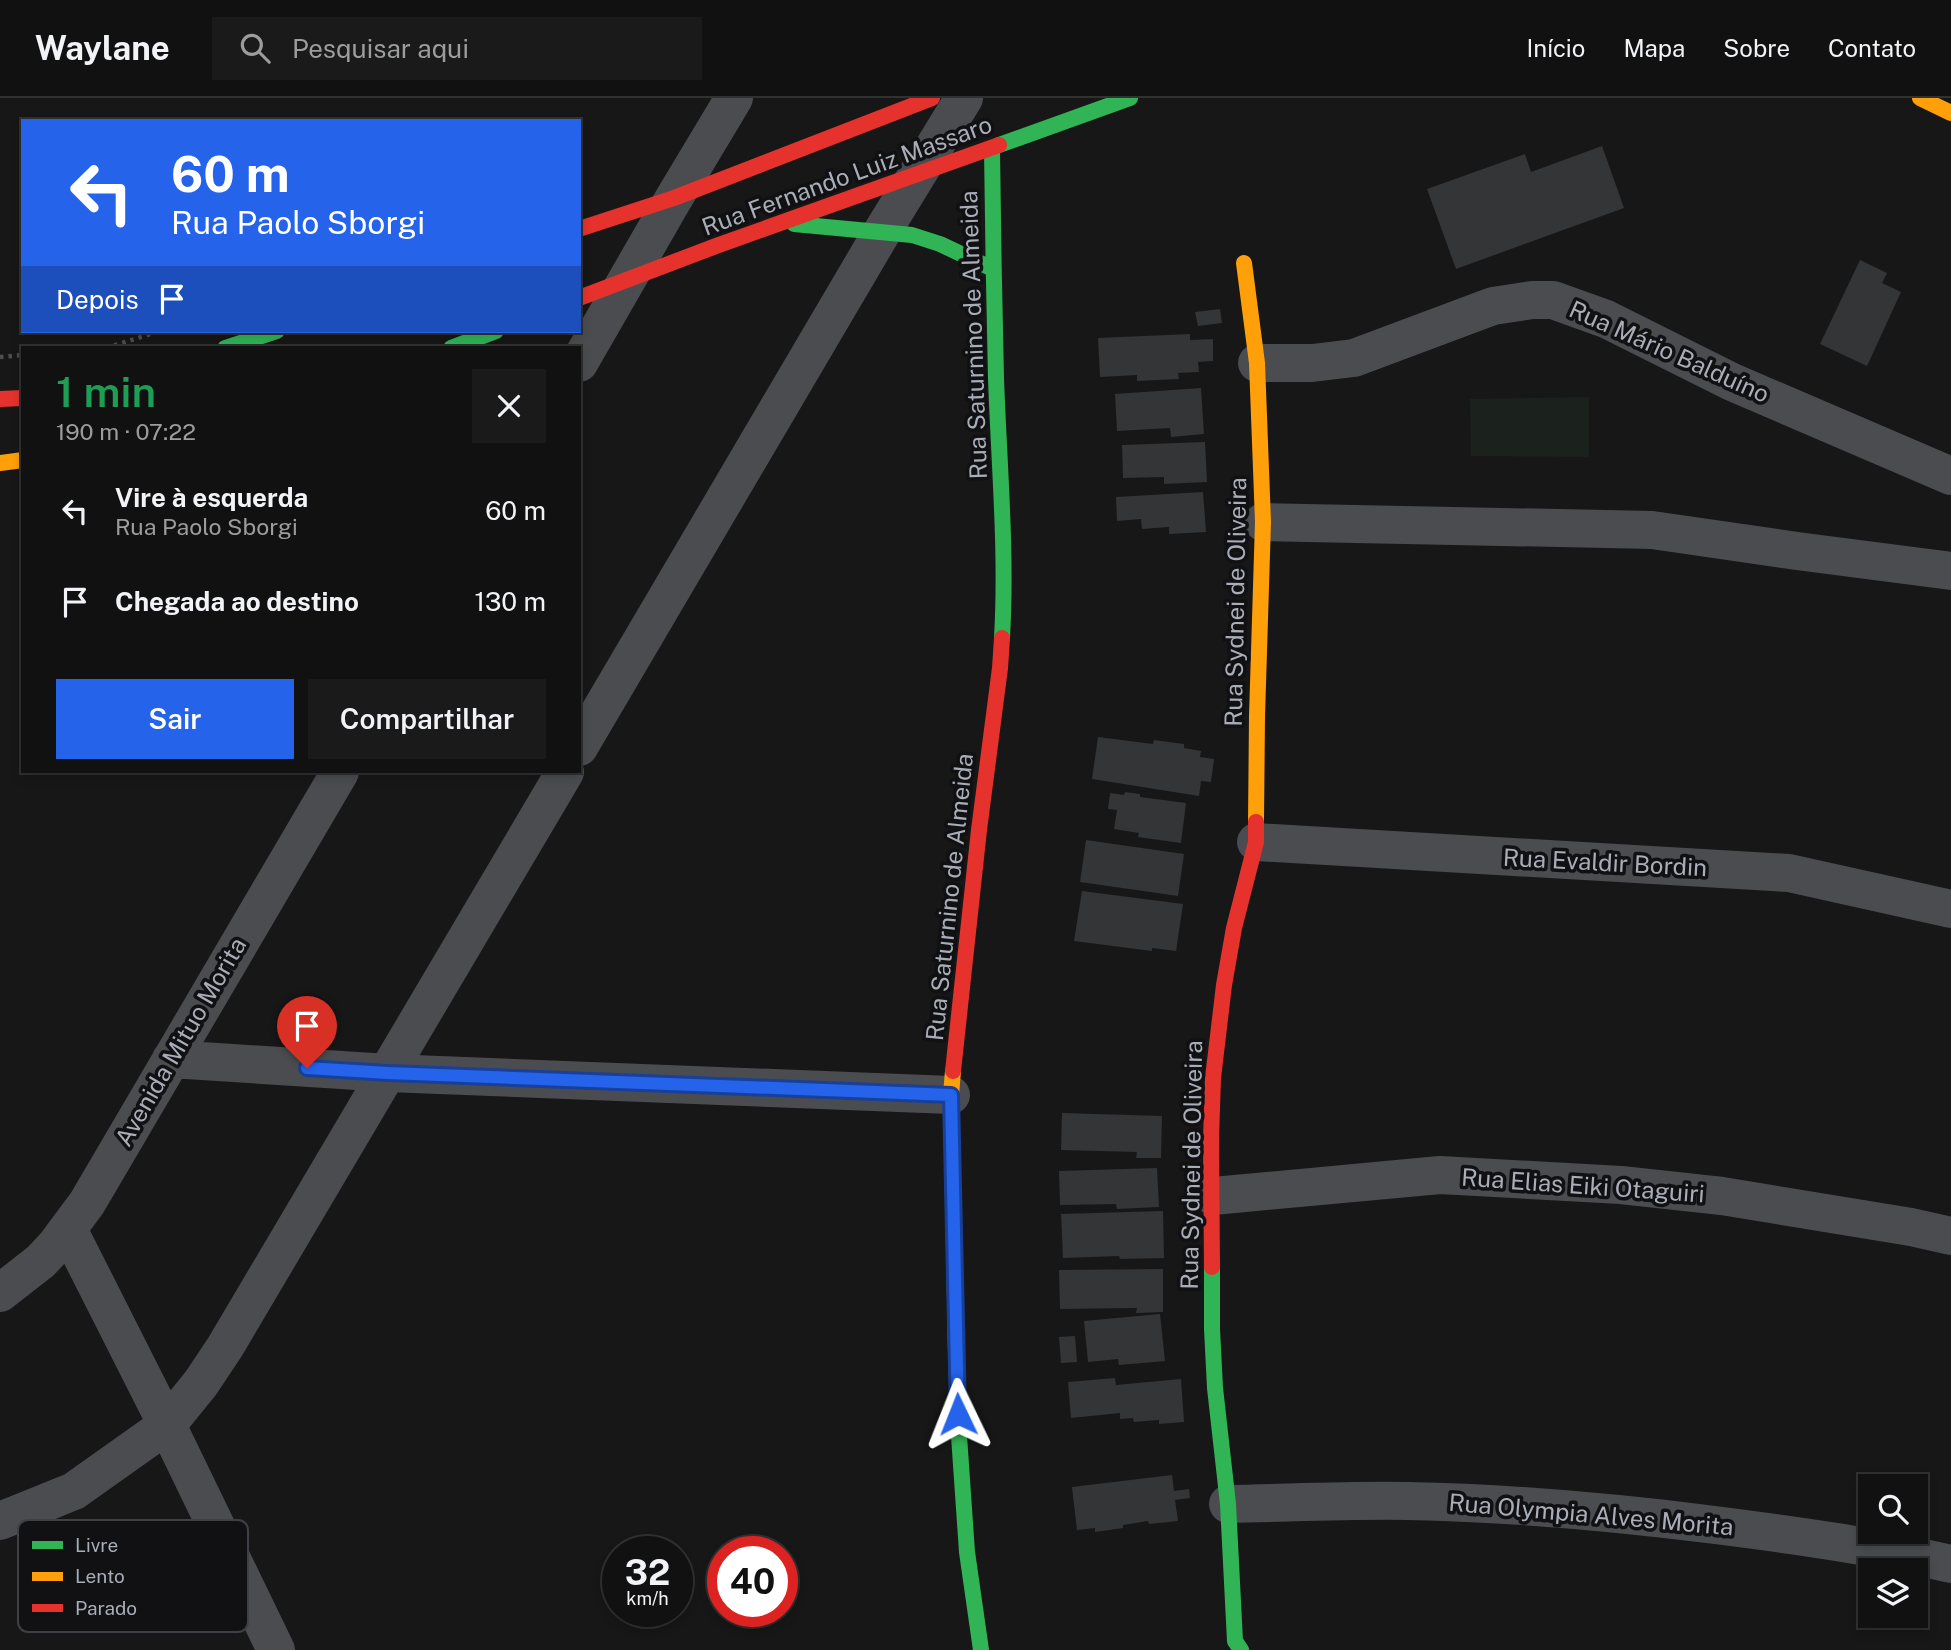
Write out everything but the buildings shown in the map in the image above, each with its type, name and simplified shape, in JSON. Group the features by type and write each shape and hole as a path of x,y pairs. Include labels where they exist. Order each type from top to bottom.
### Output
{"street":[{"path":"581,360 734,98"},
{"name":"Rua Fernando Luiz Massaro","path":"581,228 674,198 932,98"},
{"path":"581,744 917,173 964,98"},
{"name":"Rua Fernando Luiz Massaro","path":"581,297 917,173 992,149 1130,98"},
{"path":"1920,98 1951,113"},
{"name":"Rua Saturnino de Almeida","path":"981,1650 967,1552 959,1436 951,1095 979,830 1000,668 1004,598 1003,501 993,269 992,149"},
{"path":"782,223 912,235 940,244 993,269"},
{"name":"Rua Sydnei de Oliveira","path":"1241,1650 1235,1641 1228,1504 1215,1388 1211,1139 1218,1030 1234,928 1256,842 1263,522 1257,363 1244,263"},
{"name":"Rua Mário Balduíno","path":"1257,363 1312,363 1354,358 1493,306 1531,300 1553,300 1606,319 1732,382 1951,476"},
{"path":"231,346 271,333"},
{"path":"457,346 491,333"},
{"path":"0,399 21,398"},
{"path":"0,463 21,460"},
{"path":"1263,522 1652,530 1951,571"},
{"name":"Avenida Mituo Morita","path":"0,1293 41,1261 87,1203 339,773"},
{"path":"0,1521 74,1491 167,1425 201,1382 225,1347 564,773"},
{"name":"Rua Evaldir Bordin","path":"1256,842 1789,873 1951,909"},
{"path":"171,1059 388,1073 951,1095"},
{"name":"Rua Elias Eiki Otaguiri","path":"1213,1196 1440,1175 1607,1184 1722,1196 1951,1236"},
{"path":"68,1229 213,1520"},
{"name":"Rua Olympia Alves Morita","path":"1228,1504 1405,1501 1581,1510 1834,1541 1951,1564"},
{"path":"248,1592 276,1650"}],"path":[{"path":"112,346 154,333"},
{"path":"0,357 21,355"}],"shaded area":[{"path":"1589,397 1589,457 1471,456 1470,399"}],"traffic: fast":[{"path":"999,145 1130,98"},
{"path":"992,149 996,378 1003,540 1002,638"},
{"path":"794,224 912,235 940,244 993,269"},
{"path":"231,346 271,333"},
{"path":"456,346 491,333"},
{"path":"1212,1267 1215,1388 1228,1504 1235,1641 1241,1650"},
{"path":"956,1352 967,1552 981,1650"}],"traffic: slow":[{"path":"1920,98 1951,113"},
{"path":"1244,263 1257,363 1263,522 1256,822"},
{"path":"0,463 21,460"},
{"path":"953,1071 951,1095 956,1352"}],"traffic: jam":[{"path":"581,228 674,198 932,98"},
{"path":"581,297 999,145"},
{"path":"0,399 21,398"},
{"path":"953,1071 1002,638"},
{"path":"1212,1267 1213,1078 1224,985 1234,928 1256,842 1256,822"}],"route":[{"path":"307,1068 951,1095 958,1414"}]}
